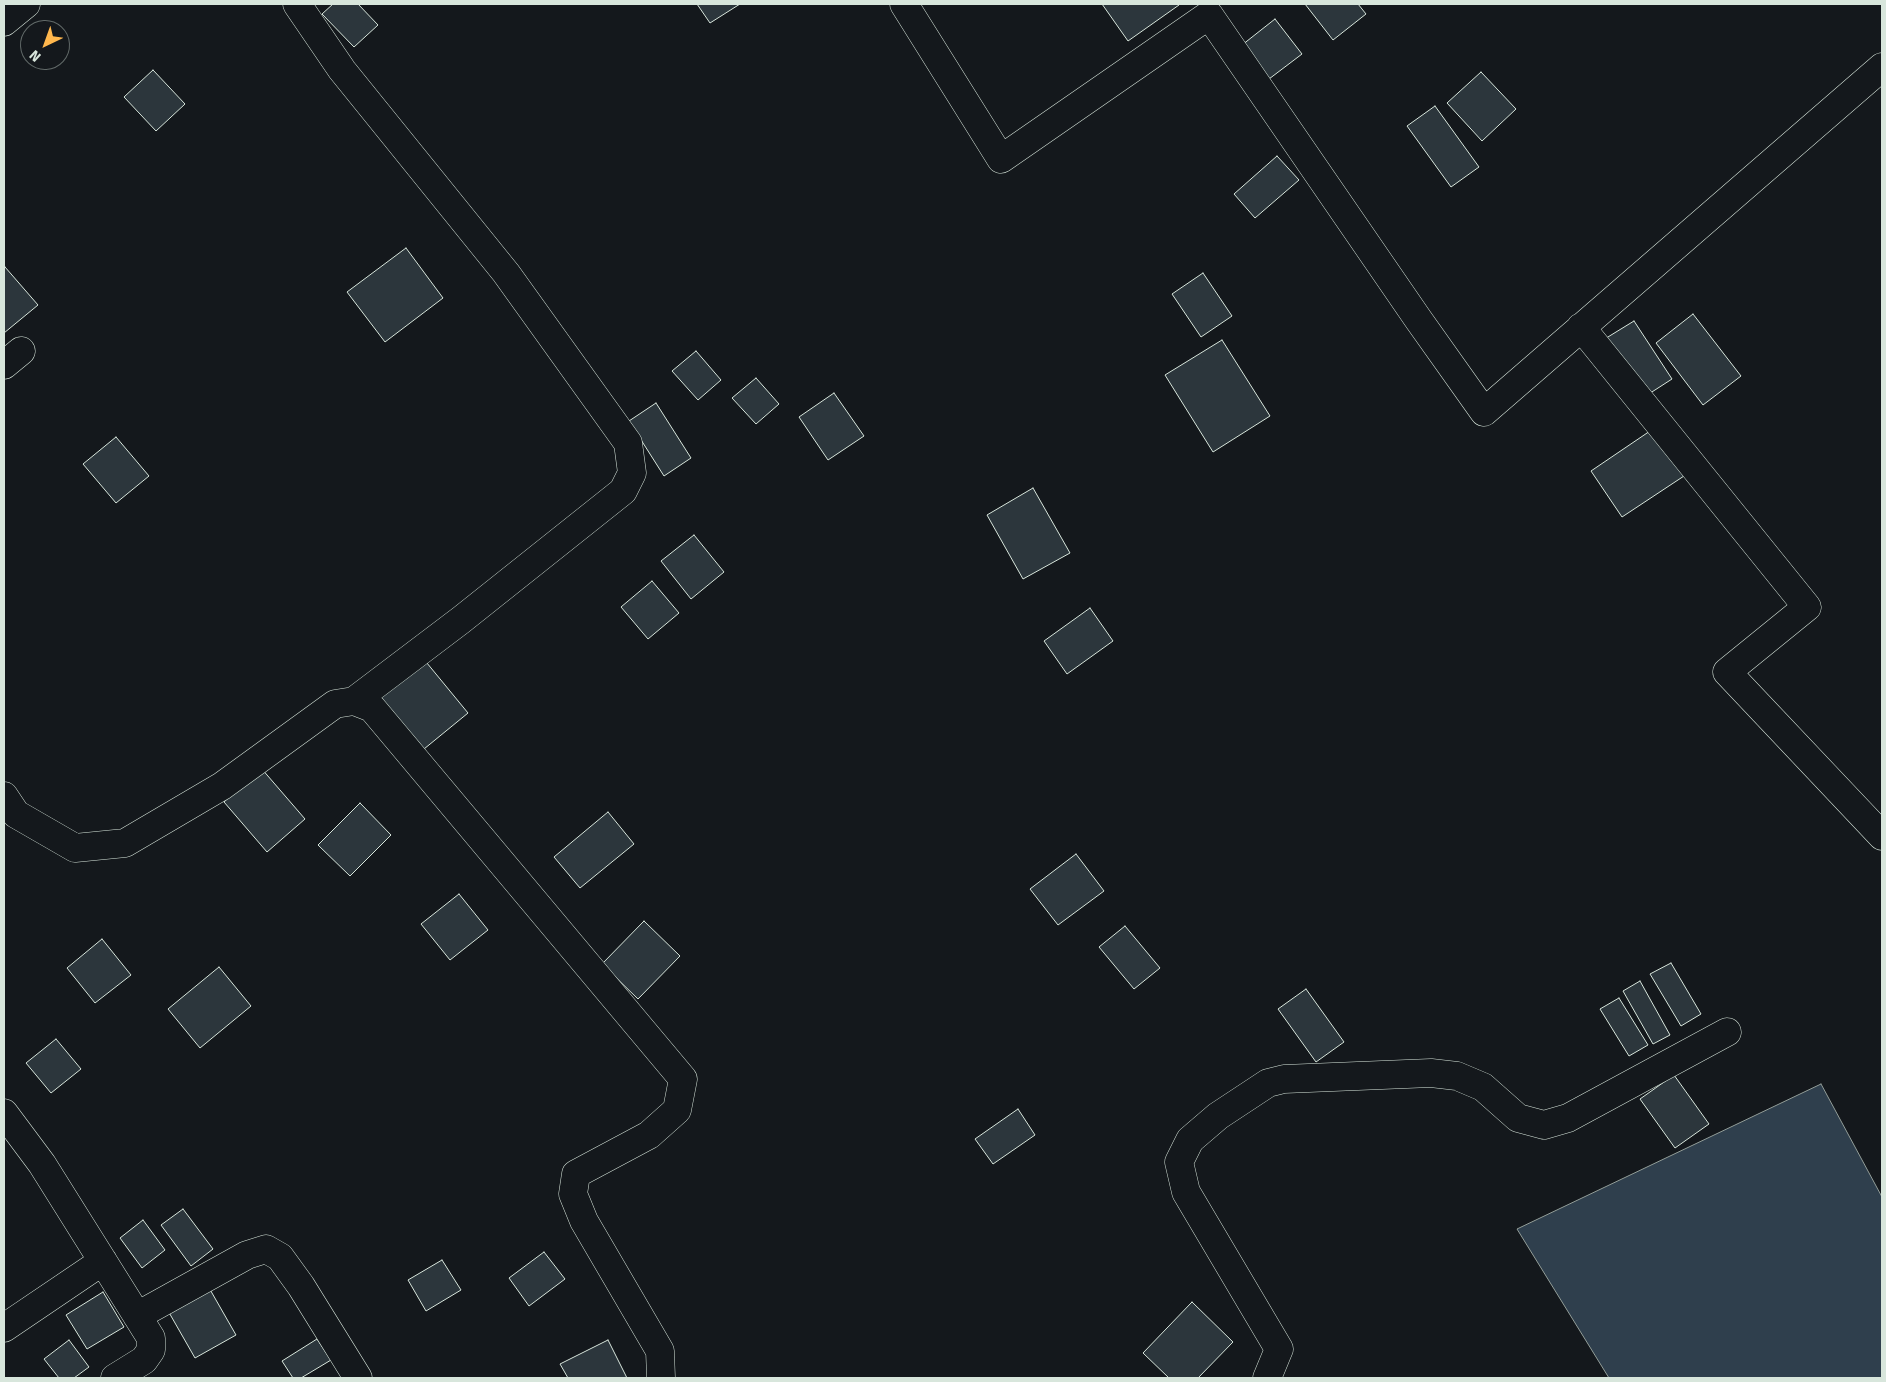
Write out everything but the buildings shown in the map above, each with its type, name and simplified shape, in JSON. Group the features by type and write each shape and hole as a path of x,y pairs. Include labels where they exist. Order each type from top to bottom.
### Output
{"street":[{"path":"4,22 26,4"},
{"path":"4,796 16,814 75,848 125,844 222,786 335,704 354,701 461,620 623,491 632,473 628,443 506,273 342,70 297,4"},
{"path":"904,4 1001,159 1209,15 1484,412 1882,67"},
{"path":"1581,327 1807,607 1727,672 1882,836"},
{"path":"354,701 372,708 684,1079 677,1110 649,1136 576,1174 573,1194 584,1221 660,1351 661,1378"},
{"path":"1267,1378 1279,1349 1186,1192 1179,1162 1190,1140 1218,1116 1268,1083 1284,1079 1431,1072 1456,1076 1483,1087 1518,1118 1544,1125 1568,1118 1727,1032"},
{"path":"4,1113 42,1164 150,1338 151,1350 144,1360 115,1378"},
{"path":"137,1316 247,1255 266,1249 280,1257 302,1286 358,1378"},
{"path":"4,1328 102,1261"}],"water":[{"path":"1821,1084 1882,1197 1882,1378 1609,1378 1517,1229"}]}
